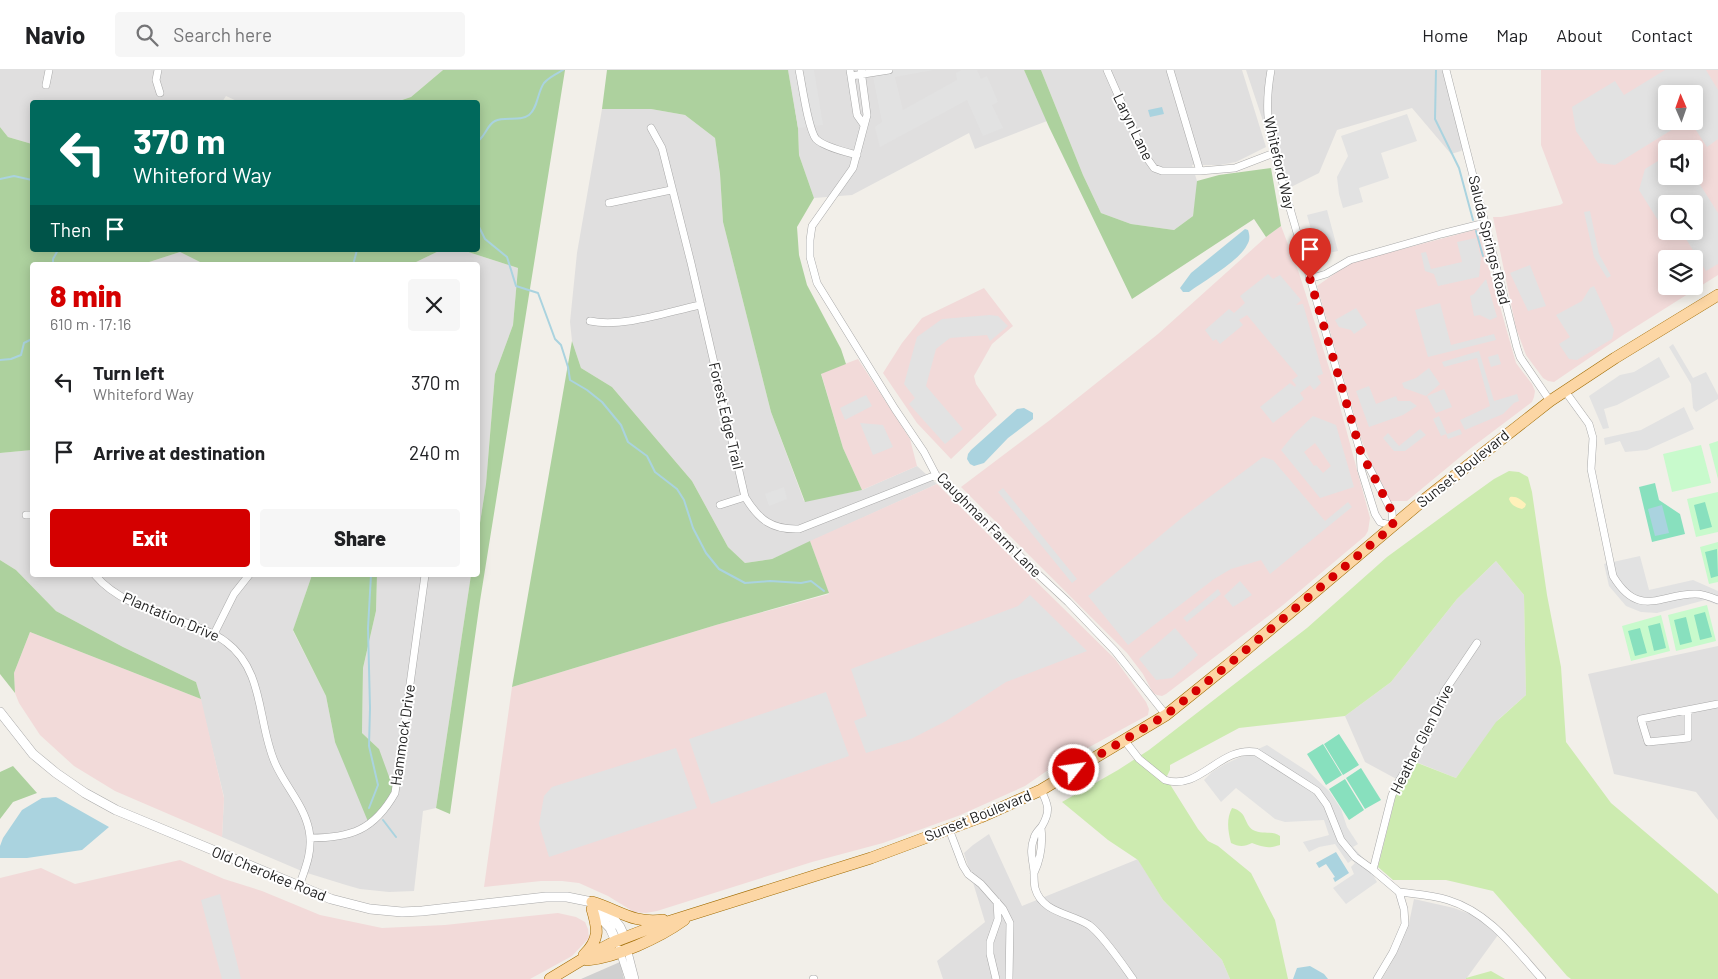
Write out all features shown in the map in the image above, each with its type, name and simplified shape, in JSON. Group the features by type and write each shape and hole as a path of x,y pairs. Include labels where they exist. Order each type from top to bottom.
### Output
{"main road":[{"name":"Sunset Boulevard","path":"579,962 597,959 622,945 686,916 871,858 1016,802 1041,790 1125,741 1166,715 1393,526 1550,401 1675,320 1718,295"},
{"path":"550,979 579,962 588,951 597,934 589,904 608,907 638,920 656,921 686,916"}],"street":[{"path":"46,84 50,70"},
{"path":"158,70 156,80 160,93"},
{"path":"799,70 808,118 817,139 832,147 857,155"},
{"path":"864,125 857,115 851,73 889,70"},
{"name":"Laryn Lane","path":"1106,70 1144,154 1154,168 1162,171 1200,171 1235,168 1274,153"},
{"path":"1170,70 1200,171"},
{"name":"Whiteford Way","path":"1271,70 1266,105 1269,134 1274,153 1362,456 1392,512 1393,526 1380,522 1375,514 1361,470 1362,456"},
{"name":"Saluda Springs Road","path":"1446,70 1519,355 1550,401"},
{"name":"Caughman Farm Lane","path":"861,72 867,115 853,168 812,226 810,257 817,283 924,452 936,475 965,500 1075,609 1114,651 1166,715"},
{"name":"Forest Edge Trail","path":"651,128 662,148 671,190 691,263 745,498 756,514 764,521 778,527 787,529 799,528 936,475"},
{"path":"609,203 671,190"},
{"path":"1310,279 1326,274 1350,260 1485,223"},
{"path":"590,321 602,324 624,322 700,305"},
{"path":"1564,391 1589,424 1593,438 1591,469 1613,576 1618,584 1628,595 1639,600 1652,602 1696,594 1718,600"},
{"path":"720,505 745,498"},
{"name":"Plantation Drive","path":"97,577 106,587 124,598 214,634 230,645 248,667 256,686 270,750 284,781 302,809 307,822 310,838 309,859 299,886"},
{"path":"214,634 234,594 248,577"},
{"name":"Hammock Drive","path":"310,838 332,838 349,835 377,818 388,806 395,793 425,577"},
{"name":"Heather Glen Drive","path":"1373,870 1392,795 1398,781 1430,729 1444,692 1477,643"},
{"path":"1688,710 1688,738 1648,742 1641,719 1718,704"},
{"name":"Old Cherokee Road","path":"0,712 33,754 84,793 116,810 170,834 331,899 355,906 402,912 546,897 567,897 589,904"},
{"path":"1125,741 1143,763 1165,780 1176,782 1189,781 1238,752 1256,752 1318,791 1327,805 1341,840 1355,858 1373,870 1399,892 1447,900 1471,909 1497,928 1542,979"},
{"path":"1041,790 1048,803 1048,812 1041,828 1035,834 1031,848 1031,860 1035,887 1042,903 1055,911 1079,920 1095,930 1133,979"},
{"path":"949,829 968,874 982,884 1008,916 1010,923 1010,979"},
{"path":"1377,979 1393,952 1405,924 1404,909 1399,892"},
{"path":"996,979 990,954 990,942 998,919 997,902"},
{"path":"589,904 622,945 635,979"},
{"path":"622,945 629,979"}],"shaded area":[{"path":"0,70 443,70 411,97 402,100 235,100 226,96 223,100 30,100 30,143 8,137 0,127"},
{"path":"788,70 1024,70 1047,121 975,149 969,133 852,195 814,198 799,155 798,128"},
{"path":"789,70 814,70 823,125 798,128"},
{"path":"877,70 933,70 895,77 903,110 957,80 956,73 962,70 977,70 981,79 987,76 998,102 992,105 1003,128 983,136 967,100 880,147 875,127 882,122 873,77 878,76"},
{"path":"1041,70 1242,70 1266,147 1236,162 1220,165 1192,165 1197,181 1193,216 1174,230 1131,224 1101,213 1083,175"},
{"path":"1246,70 1446,70 1465,144 1461,151 1451,154 1412,108 1337,130 1319,173 1289,188 1276,160"},
{"path":"1541,70 1718,70 1718,275 1703,284 1703,250 1658,250 1658,295 1686,295 1554,382 1543,378 1526,355 1516,328 1493,217 1501,217 1563,203 1541,145"},
{"path":"1665,70 1706,70 1718,90 1718,139 1707,147 1696,130 1703,130 1703,85 1658,85 1658,130 1671,130 1615,165 1598,163 1576,131 1572,107 1615,81 1624,95"},
{"path":"602,109 651,109 685,115 715,138 720,174 723,222 771,412 804,501 862,490 917,466 937,484 772,559 745,563 728,547 692,481 612,387 581,368 572,341 570,322 577,253"},
{"path":"1407,114 1417,141 1381,153 1389,178 1359,188 1363,202 1343,208 1337,177 1348,156 1341,136"},
{"path":"1658,161 1658,185 1700,185 1718,213 1718,264 1706,271 1703,266 1703,250 1693,250 1687,240 1703,240 1703,195 1658,195 1658,220 1639,190 1645,169"},
{"path":"1327,210 1338,251 1318,255 1307,215"},
{"path":"1590,211 1599,254 1611,276 1607,278 1594,257 1584,212"},
{"path":"1281,226 1299,273 1332,377 1370,518 1368,531 1365,536 1283,605 1166,694 1162,696 1157,695 1153,693 1143,674 1127,653 961,487 1050,420 1158,334 1266,237"},
{"path":"1478,229 1516,363 1532,384 1535,391 1534,397 1532,402 1471,448 1407,501 1390,501 1385,497 1361,439 1317,286 1350,263"},
{"path":"1476,238 1481,258 1479,277 1438,286 1434,274 1425,271 1421,253 1426,252 1431,269 1462,262 1457,242"},
{"path":"180,252 200,262 149,262"},
{"path":"437,252 468,252 518,268 513,325 495,374 486,484 480,523 480,262 416,262"},
{"path":"1530,265 1546,306 1528,311 1510,273"},
{"path":"1268,274 1273,279 1280,275 1301,300 1296,305 1303,304 1323,374 1317,376 1321,383 1314,390 1310,385 1300,393 1304,399 1273,423 1260,407 1290,383 1295,387 1296,385 1292,380 1298,376 1247,315 1239,320 1243,325 1220,344 1216,339 1213,341 1205,330 1229,309 1234,313 1245,303 1240,296"},
{"path":"1486,279 1497,317 1490,320 1480,315 1474,316 1470,296 1474,294"},
{"path":"1594,286 1614,330 1612,339 1577,360 1569,359 1559,344 1570,337 1556,315 1582,301 1590,288"},
{"path":"984,288 1013,326 992,344 974,376 976,384 997,415 951,459 917,423 883,373 902,343 922,318"},
{"path":"1440,303 1451,345 1494,334 1496,340 1428,357 1415,310"},
{"path":"1356,308 1367,325 1354,334 1351,330 1339,327 1335,320"},
{"path":"998,316 1008,326 990,341 987,335 950,338 936,349 926,386 963,429 945,444 909,404 915,398 904,384 917,337 942,319"},
{"path":"1673,344 1693,378 1706,372 1718,395 1718,399 1696,412 1693,408 1691,384 1669,347"},
{"path":"1479,351 1494,401 1517,394 1519,401 1514,403 1503,414 1465,430 1460,420 1490,406 1477,358 1444,367 1442,362"},
{"path":"1498,354 1501,364 1491,367 1488,357"},
{"path":"1659,357 1670,377 1617,405 1604,409 1609,428 1603,429 1589,396 1620,375 1634,372"},
{"path":"858,359 910,439 917,466 862,490 843,448 821,373"},
{"path":"1429,368 1440,384 1426,396 1404,388 1402,383 1416,378"},
{"path":"1369,386 1376,404 1396,396 1398,401 1410,401 1417,406 1403,415 1369,427 1356,391"},
{"path":"1444,389 1452,407 1436,413 1427,396"},
{"path":"866,395 872,406 845,420 840,408"},
{"path":"1684,407 1694,429 1647,450 1625,452 1620,441 1605,445 1604,438 1641,430"},
{"path":"1313,416 1336,425 1354,487 1320,498 1281,450","holes":["1315,443 1331,466 1323,473 1316,465 1314,466 1304,452"]},
{"path":"1439,416 1447,434 1460,429 1462,434 1448,439 1446,434 1441,436 1433,419"},
{"path":"860,423 883,425 893,447 873,455"},
{"path":"1420,429 1426,435 1405,451 1394,451 1383,438 1388,433 1399,446"},
{"path":"30,450 30,577 311,577 293,631 326,696 335,742 379,749 362,733 363,668 376,611 377,577 471,577 436,808 423,811 414,891 389,892 360,889 304,872 222,837 224,797 196,682 123,647 56,611 16,570 0,560 0,453"},
{"path":"1263,457 1273,460 1325,521 1348,502 1352,507 1270,574 1261,560 1231,569 1214,579 1128,645 1088,596 1184,516"},
{"path":"937,484 1115,659 1146,702 1149,709 1148,715 1051,768 1025,786 958,816 883,843 812,862 657,911 646,913 634,912 608,896 579,883 541,881 484,887 512,687 716,625 829,594 810,541"},
{"path":"784,487 787,499 769,506 765,494"},
{"path":"1003,488 1077,579 1072,583 998,492"},
{"path":"1640,556 1649,590 1693,580 1718,591 1718,605 1705,600 1657,613 1641,612 1626,606 1609,586 1604,564"},
{"path":"1496,561 1524,595 1526,695 1499,719 1456,778 1416,762 1402,782 1365,762 1345,716 1391,682 1457,599"},
{"path":"1240,581 1252,595 1233,607 1224,596"},
{"path":"1218,589 1221,594 1187,622 1183,618"},
{"path":"1030,595 1087,651 1006,682 946,721 911,739 866,753 854,721 867,716 851,669 1018,606"},
{"path":"1175,628 1198,655 1172,678 1156,680 1139,659"},
{"path":"30,632 201,699 224,798 222,837 115,791 74,766 40,735 19,703 15,693 14,673"},
{"path":"1718,646 1718,820 1696,792 1614,774 1588,674"},
{"path":"826,692 849,756 711,804 689,739"},
{"path":"1267,745 1310,773 1329,791 1341,809 1347,827 1358,844 1353,847 1364,859 1377,882 1346,904 1333,888 1354,874 1351,867 1355,863 1352,860 1348,863 1335,844 1319,847 1309,852 1303,842 1329,835 1324,820 1285,822 1275,819 1236,788 1221,802 1204,780 1212,772 1225,764"},
{"path":"676,748 697,808 549,857 539,824 544,796 552,787"},
{"path":"989,834 1022,906 1138,859 1163,900 1222,960 1230,979 943,979 937,961 985,922 964,853"},
{"path":"180,860 224,879 262,891 320,915 382,928 445,925 558,913 576,917 585,922 589,938 572,956 530,979 0,979 0,878 41,868 75,884"},
{"path":"220,894 241,979 222,979 201,900"},
{"path":"1414,899 1454,908 1475,916 1498,935 1466,979 1382,979 1393,960 1409,923"},
{"path":"620,962 624,979 581,979"}],"green space":[{"path":"443,70 565,70 480,601 450,814 436,808 471,577 480,577 480,523 486,484 495,374 513,325 518,268 468,252 480,252 480,100 402,100 411,97"},
{"path":"607,70 788,70 798,128 799,155 814,198 797,227 799,255 807,285 841,349 846,364 821,374 843,448 862,490 805,502 771,412 723,222 720,174 715,138 685,115 651,109 602,109"},
{"path":"1024,70 1041,70 1083,175 1101,213 1131,224 1174,230 1193,216 1197,181 1219,175 1271,168 1281,226 1266,237 1254,219 1132,299 1049,127"},
{"path":"0,127 8,137 30,143 30,252 180,252 149,262 30,262 30,450 0,453"},
{"path":"180,252 437,252 416,262 200,262"},
{"path":"572,341 581,368 612,387 692,481 728,547 745,563 772,559 810,541 829,593 512,687"},
{"path":"1718,441 1718,479 1709,444"},
{"path":"1701,445 1711,483 1672,492 1663,454"},
{"path":"1509,471 1519,472 1528,477 1532,492 1547,595 1561,667 1566,742 1611,803 1718,894 1718,979 1571,979 1493,891 1446,880 1393,880 1378,867 1396,795 1415,762 1456,778 1496,722 1526,695 1524,595 1496,561 1457,599 1391,682 1345,716 1239,728 1170,765 1166,778 1198,829 1208,841 1218,846 1251,873 1275,920 1288,979 1230,979 1222,960 1163,900 1138,860 1108,840 1062,802 1149,750 1307,628 1387,557 1494,479"},
{"path":"1655,483 1659,500 1680,514 1685,534 1652,542 1639,487"},
{"path":"1718,492 1718,532 1696,537 1687,499"},
{"path":"1705,502 1712,527 1700,530 1694,505"},
{"path":"1718,542 1718,582 1709,584 1700,547"},
{"path":"1717,549 1718,576 1711,578 1705,552"},
{"path":"0,560 16,570 56,611 123,647 196,682 201,699 30,632 14,673 15,693 0,674"},
{"path":"311,577 377,577 376,611 363,668 362,733 379,749 395,793 369,824 335,742 326,696 293,630"},
{"path":"1707,605 1716,641 1676,651 1668,615"},
{"path":"1705,612 1712,637 1700,640 1694,615"},
{"path":"1661,615 1670,651 1631,661 1622,626"},
{"path":"1686,617 1692,642 1680,645 1674,620"},
{"path":"1660,623 1666,648 1654,651 1648,626"},
{"path":"1640,628 1647,653 1635,656 1628,631"},
{"path":"1339,734 1359,765 1343,775 1324,744"},
{"path":"1323,744 1342,775 1326,785 1307,754"},
{"path":"13,766 37,793 13,802 0,819 0,772"},
{"path":"1361,768 1381,800 1365,809 1346,778"},
{"path":"1345,779 1364,810 1349,820 1329,789"},
{"path":"1232,808 1241,812 1253,830 1280,836 1280,845 1269,847 1252,843 1242,846 1231,843 1228,825"},
{"path":"1491,971 1505,979 1466,979 1466,978"}],"sand":[{"path":"1510,497 1521,500 1526,504 1525,507 1522,509 1514,506 1509,499"}],"water":[{"path":"1162,107 1164,114 1150,117 1148,110"},
{"path":"1245,229 1249,232 1249,241 1237,258 1189,292 1183,292 1180,288 1191,273"},
{"path":"1024,408 1033,413 1033,419 1008,438 984,463 974,466 970,464 967,459 971,450 1017,409"},
{"path":"1662,505 1669,533 1655,536 1648,509"},
{"path":"56,797 109,827 82,850 27,858 0,858 0,846 3,838 22,810 42,798"},
{"path":"1336,852 1349,873 1335,882 1333,878 1335,877 1326,864 1319,868 1316,863"},
{"path":"1310,966 1324,974 1328,979 1293,979 1297,968"}],"waterway":[{"path":"480,139 495,121 521,118 529,115 534,108 544,83 550,77 563,70"},
{"path":"1436,70 1435,119 1459,168 1473,220"},
{"path":"0,179 14,176 30,180"},
{"path":"480,229 485,239 507,257 516,286 538,293 555,339 561,345 570,380 602,402 621,425 628,442 647,456 655,472 677,489 684,500 693,528 706,553 719,569 745,583 770,581 801,583 811,581 824,591"},
{"path":"1476,231 1483,256"},
{"path":"53,262 57,252"},
{"path":"354,262 356,252"},
{"path":"0,360 11,359 21,355 24,343 30,340"},
{"path":"369,808 378,785 369,746 368,628 371,577"},
{"path":"383,820 396,837"}],"route":[{"path":"1074,770 1166,715 1393,526 1392,512 1362,456 1310,279"}]}
